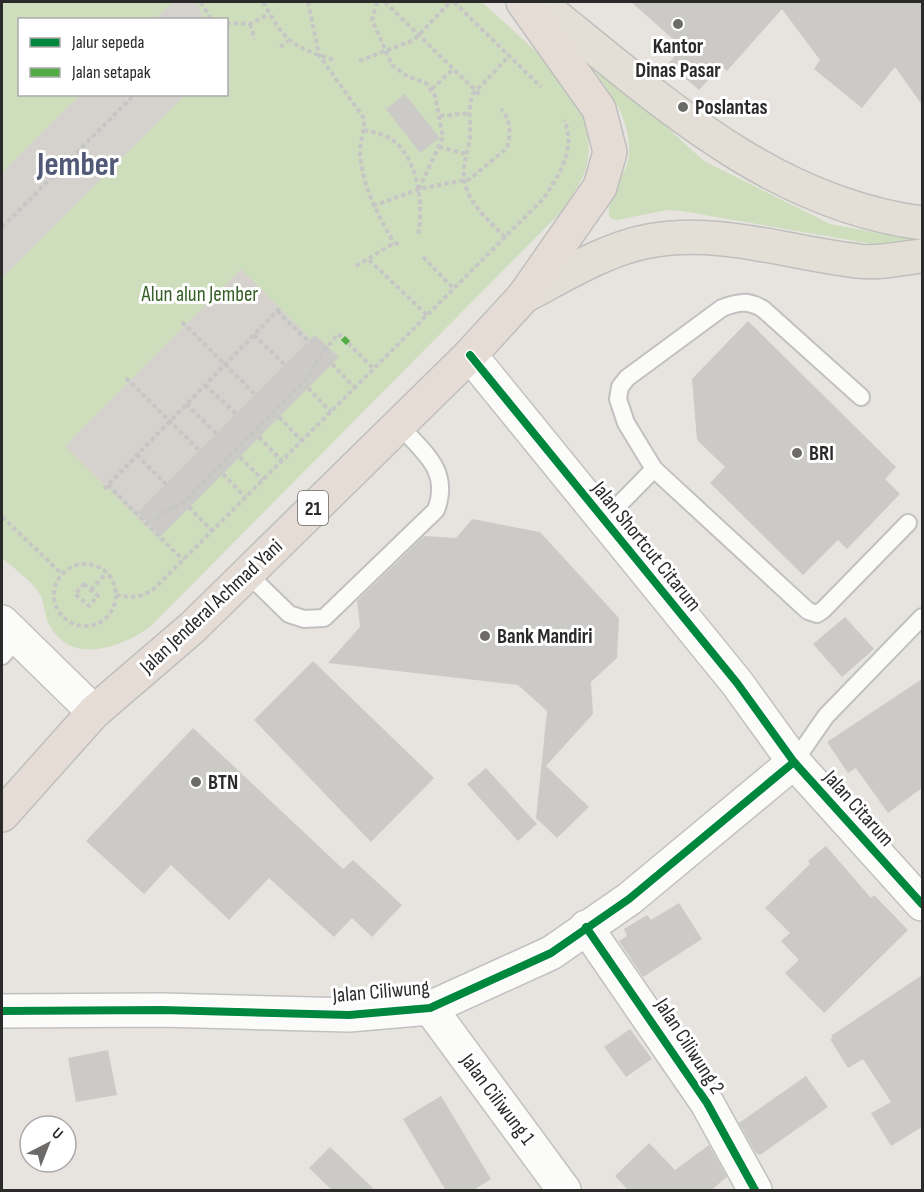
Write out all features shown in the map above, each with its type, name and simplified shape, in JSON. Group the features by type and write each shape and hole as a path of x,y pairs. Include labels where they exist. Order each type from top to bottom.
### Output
{"highway":[{"name":"21","path":"523,2 599,109 610,152 600,187 524,296"},
{"name":"Jalan Jenderal Achmad Yani","path":"2,815 94,712 193,627 248,574 470,355 524,296"}],"main road":[{"path":"538,2 670,108 725,148 794,186 838,204 922,223"},
{"path":"524,296 602,256 648,241 699,236 746,241 861,262 922,256"}],"street":[{"name":"Jalan Shortcut Citarum","path":"470,355 736,682 794,762"},
{"path":"7,638 94,712"},
{"name":"Jalan Citarum","path":"794,762 922,904"},
{"name":"Jalan Ciliwung","path":"2,1011 162,1010 349,1015 430,1008 551,952 629,899 794,762"},
{"name":"Jalan Ciliwung 2","path":"586,927 707,1103 754,1191"},
{"name":"Jalan Ciliwung 1","path":"430,1008 564,1191"}],"lane":[{"path":"861,397 763,309 753,303 739,302 722,308 627,378 620,387 618,399 626,423 654,469 808,610 817,614 908,523"},
{"path":"248,574 290,614 304,620 324,618 436,510 441,496 441,482 436,468 398,424"},
{"path":"603,521 654,469"},
{"path":"794,762 826,716 922,617"}],"path":[{"path":"201,2 210,18"},
{"path":"263,2 288,41 334,60"},
{"path":"308,2 319,55 359,108 365,125 360,153 373,206 394,243 402,245"},
{"path":"377,2 372,20 386,53 399,71 432,89 440,117 443,136 419,189"},
{"path":"385,2 480,95"},
{"path":"359,61 386,53 420,35 452,2 542,88"},
{"path":"228,23 250,24 269,14"},
{"path":"250,24 255,39"},
{"path":"280,47 288,41"},
{"path":"505,237 476,207 465,181 469,103 476,91 510,55"},
{"path":"432,89 453,69"},
{"path":"2,227 133,96"},
{"path":"373,206 419,189 473,178 507,148 509,121 508,115 501,109"},
{"path":"440,117 469,113"},
{"path":"116,595 132,598 144,596 183,560 544,198 568,153 569,131 562,113"},
{"path":"364,130 384,135 395,142 406,156 419,189 418,235"},
{"path":"439,147 467,154"},
{"path":"356,266 394,243"},
{"path":"423,257 454,289"},
{"path":"369,260 427,316"},
{"path":"104,489 282,306"},
{"path":"278,311 309,342"},
{"path":"182,322 256,394"},
{"path":"156,519 166,510 180,505 309,376 316,361 338,334 343,338"},
{"path":"254,335 285,365"},
{"path":"348,343 374,369"},
{"path":"332,364 355,388"},
{"path":"126,378 200,451"},
{"path":"205,385 236,414"},
{"path":"308,388 331,412"},
{"path":"186,404 217,434"},
{"path":"279,417 302,441"},
{"path":"259,437 282,461"},
{"path":"137,455 166,484"},
{"path":"240,457 263,480"},
{"path":"223,474 245,497"},
{"path":"108,485 183,560"},
{"path":"189,507 212,531"},
{"path":"2,517 62,574"},
{"path":"83,564 96,566 106,573 113,582 116,595 114,607 107,616 97,624 86,627 74,625 63,618 56,608 53,596 55,584 62,574 72,567 83,564"},
{"path":"91,590 106,573"},
{"path":"84,584 91,590 98,596 89,606 75,594 84,584"}],"green space":[{"name":"Alun alun Jember","path":"2,2 482,2 554,71 581,113 588,136 588,159 578,187 561,212 150,627 138,635 111,646 82,649 69,645 58,637 49,624 41,596 27,579 2,558"},
{"path":"594,65 704,161 830,224 920,241 890,247 681,211 667,210 617,220 610,218 610,205 628,162 629,145 620,112 597,75"}],"shaded area":[{"path":"173,2 196,2 204,18 156,18"},
{"path":"79,96 184,96 2,278 2,173"},
{"path":"241,269 311,339 138,512 161,536 159,539 65,446"}],"building":[{"path":"631,2 922,2 922,105 895,67 862,108 814,69 820,60 782,9 727,71 721,66 699,90 668,64 682,47"},
{"path":"405,94 440,138 420,153 386,109"},
{"name":"BRI","path":"748,321 896,467 885,479 900,494 847,549 838,540 803,575 710,483 725,467 697,440 692,379"},
{"path":"315,335 339,357 161,536 138,512"},
{"name":"Bank Mandiri","path":"472,519 540,532 619,618 617,658 591,682 593,714 546,766 589,807 557,838 536,818 547,711 518,685 328,663 360,627 357,601 424,536 456,538"},
{"path":"845,617 874,649 842,677 813,644"},
{"path":"313,661 434,778 371,842 254,720"},
{"path":"922,679 922,788 888,813 856,768 848,773 827,742"},
{"name":"BTN","path":"193,728 343,869 353,860 402,905 372,937 352,918 334,937 269,878 229,920 171,865 144,894 86,841"},
{"path":"486,768 537,824 518,841 467,784"},
{"path":"826,846 871,898 874,895 908,930 824,1013 785,973 799,960 781,941 790,933 765,908 810,864 808,861"},
{"path":"679,903 702,939 643,977 619,941 627,936 624,929 647,915 651,920"},
{"path":"922,975 922,1127 891,1146 871,1113 891,1102 863,1059 848,1068 830,1039 833,1038 831,1036"},
{"path":"630,1029 652,1059 626,1077 604,1047"},
{"path":"108,1050 117,1095 76,1102 68,1058"},
{"path":"806,1076 828,1107 760,1155 756,1153 739,1123"},
{"path":"441,1096 491,1179 472,1191 446,1191 403,1119"},
{"path":"649,1143 675,1170 709,1145 727,1177 710,1191 629,1191 615,1176"},
{"path":"330,1147 376,1191 333,1191 309,1168"}],"marked path":[{"path":"343,338 348,343"}],"cycle path":[{"path":"470,355 737,683 794,762 922,904"},
{"path":"2,1011 162,1010 349,1015 430,1008 551,953 629,899 794,762"},
{"path":"586,927 707,1103 755,1190"}],"place":[{"name":"Kantor Dinas Pasar","path":"678,24"},
{"name":"Poslantas","path":"683,107"},
{"name":"BRI","path":"797,453"},
{"name":"Bank Mandiri","path":"485,636"},
{"name":"BTN","path":"196,782"}],"district":[{"name":"Jember","path":"78,163"}]}
